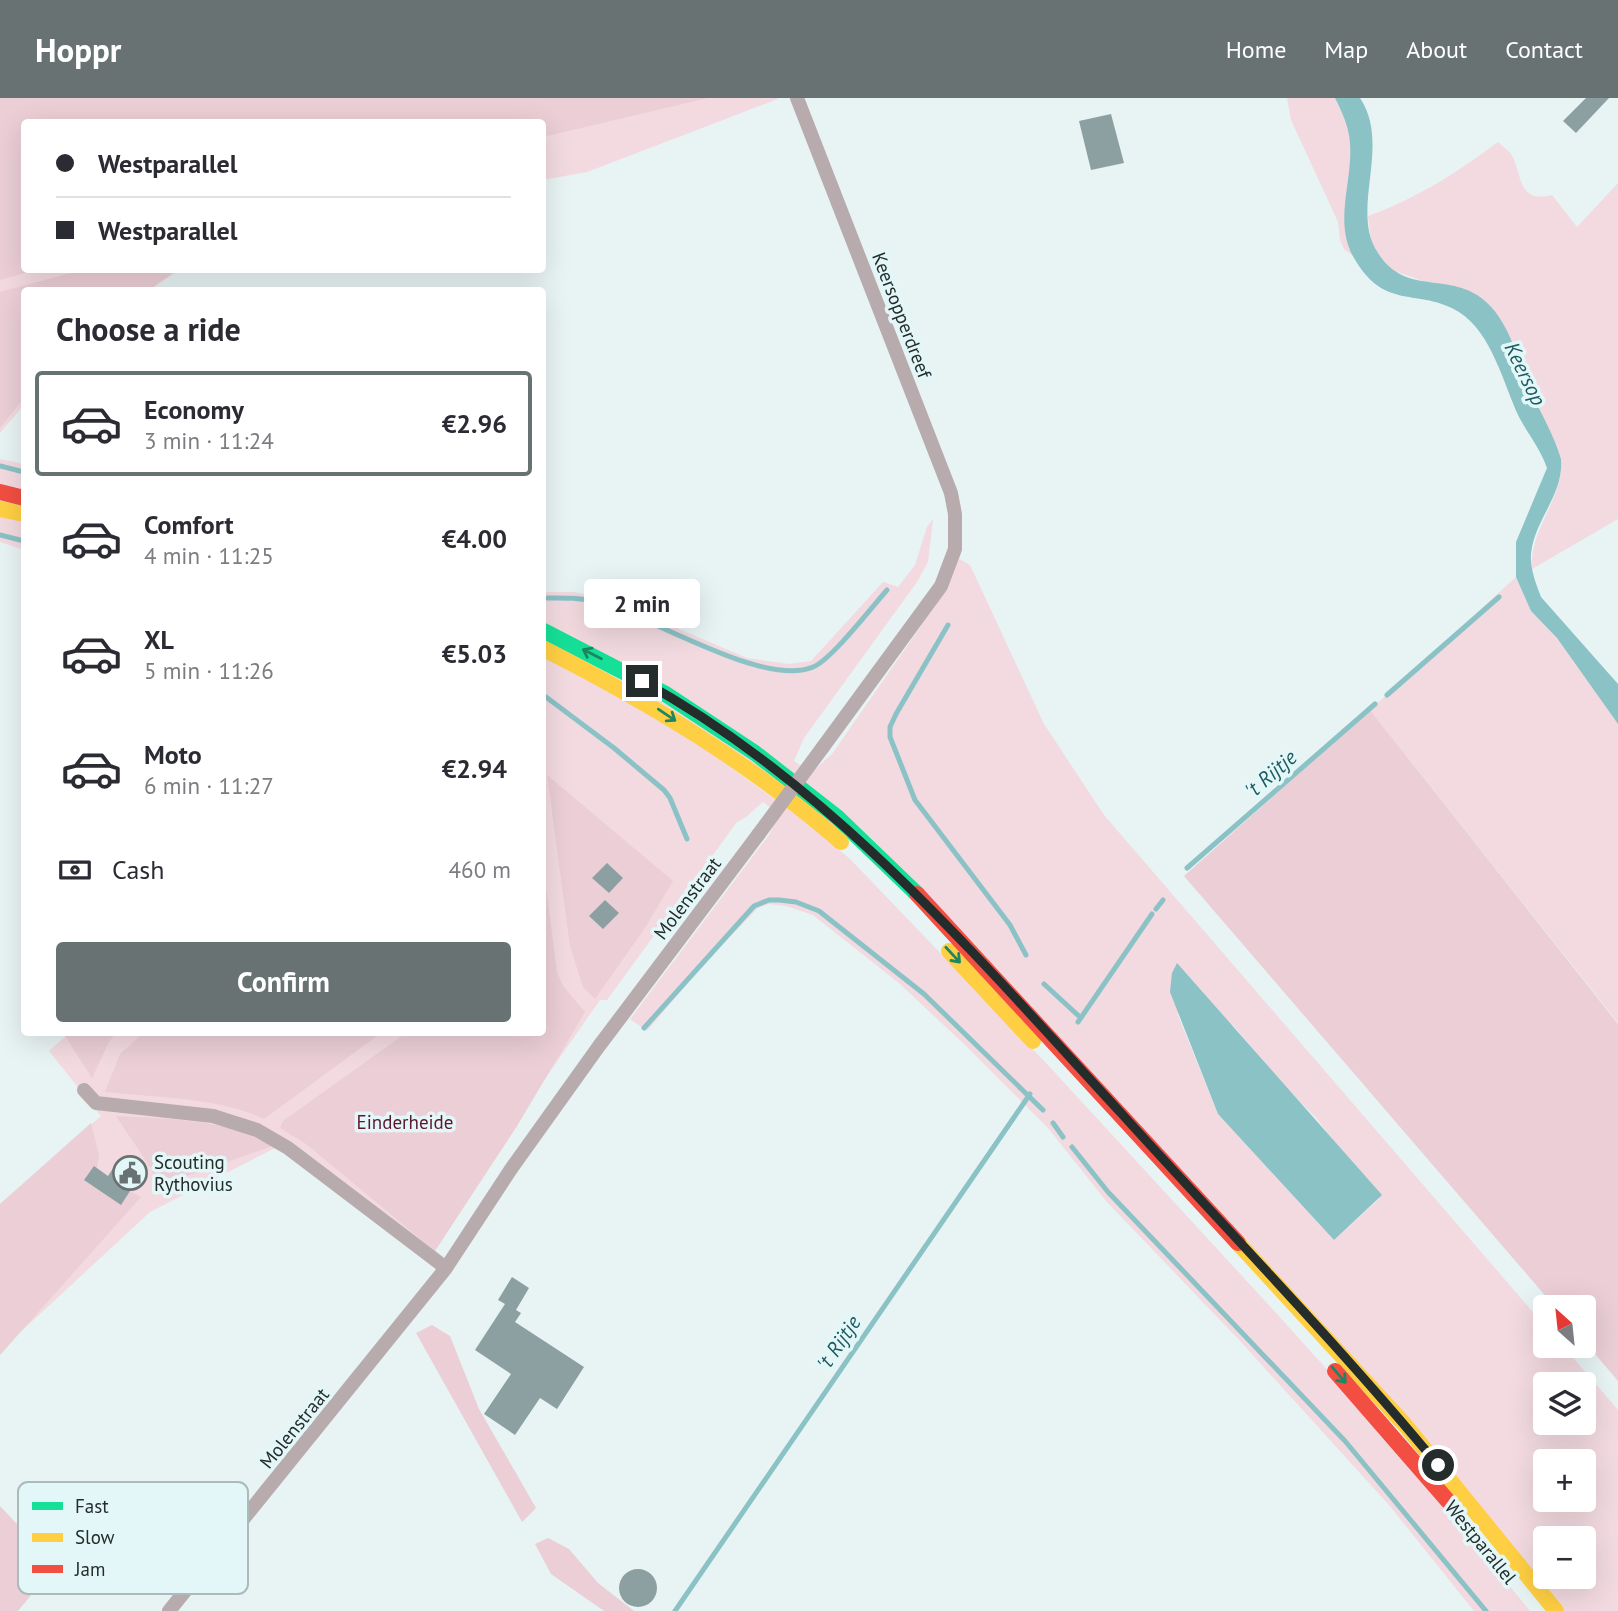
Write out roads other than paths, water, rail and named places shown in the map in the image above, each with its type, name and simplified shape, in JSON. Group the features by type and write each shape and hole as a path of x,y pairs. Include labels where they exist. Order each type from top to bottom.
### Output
{"main road":[{"path":"0,492 21,497"},
{"path":"0,509 21,513"},
{"name":"Westparallel","path":"546,632 664,693 755,753 836,817 927,904 1405,1425 1556,1611"},
{"name":"Westparallel","path":"546,650 653,706 720,750 826,829 863,863 973,976 1316,1348 1473,1531 1537,1611"}],"street":[{"name":"Keersopperdreef","path":"797,98 951,493 955,549"},
{"name":"Molenstraat","path":"248,1513 446,1268 591,1057 941,586 955,549"},
{"path":"84,1090 96,1103 213,1116 257,1130 288,1148 446,1268"},
{"name":"Molenstraat","path":"169,1611 183,1594"}],"water":[{"path":"1335,98 1360,98 1369,117 1372,157 1367,217 1370,236 1378,253 1388,266 1400,274 1412,279 1451,285 1477,295 1497,314 1511,339 1561,459 1561,472 1554,496 1533,542 1531,560 1534,576 1541,597 1618,684 1618,724 1557,638 1531,611 1516,577 1516,542 1547,468 1519,417 1488,345 1480,332 1459,312 1378,286 1354,258 1348,244 1344,216 1350,158 1349,137"},
{"path":"1177,963 1382,1195 1334,1240 1218,1114 1170,992 1172,973"}],"waterway":[{"path":"0,466 21,471"},
{"path":"0,535 21,540"},
{"path":"546,598 596,602 619,609 736,659 765,668 791,671 813,667 821,662 887,590"},
{"name":"'t Rijtje","path":"1387,695 1499,597"},
{"path":"948,625 896,714 890,727 890,737 915,800 1010,925 1026,955"},
{"path":"546,697 664,790 687,839"},
{"name":"'t Rijtje","path":"1187,868 1375,704"},
{"path":"644,1028 754,906 769,900 796,902 819,911 924,994 1043,1110"},
{"name":"'t Rijtje","path":"1156,909 1163,900"},
{"name":"'t Rijtje","path":"1078,1022 1152,914"},
{"path":"1044,984 1081,1018"},
{"name":"'t Rijtje","path":"675,1611 1030,1094"},
{"path":"1053,1123 1063,1137"},
{"path":"1072,1147 1108,1192 1345,1441 1486,1611"}],"place":[{"name":"Scouting Rythovius","path":"130,1173"}],"water label":[{"name":"Keersop","path":"1525,374"}],"park label":[{"name":"Einderheide","path":"405,1122"}]}
